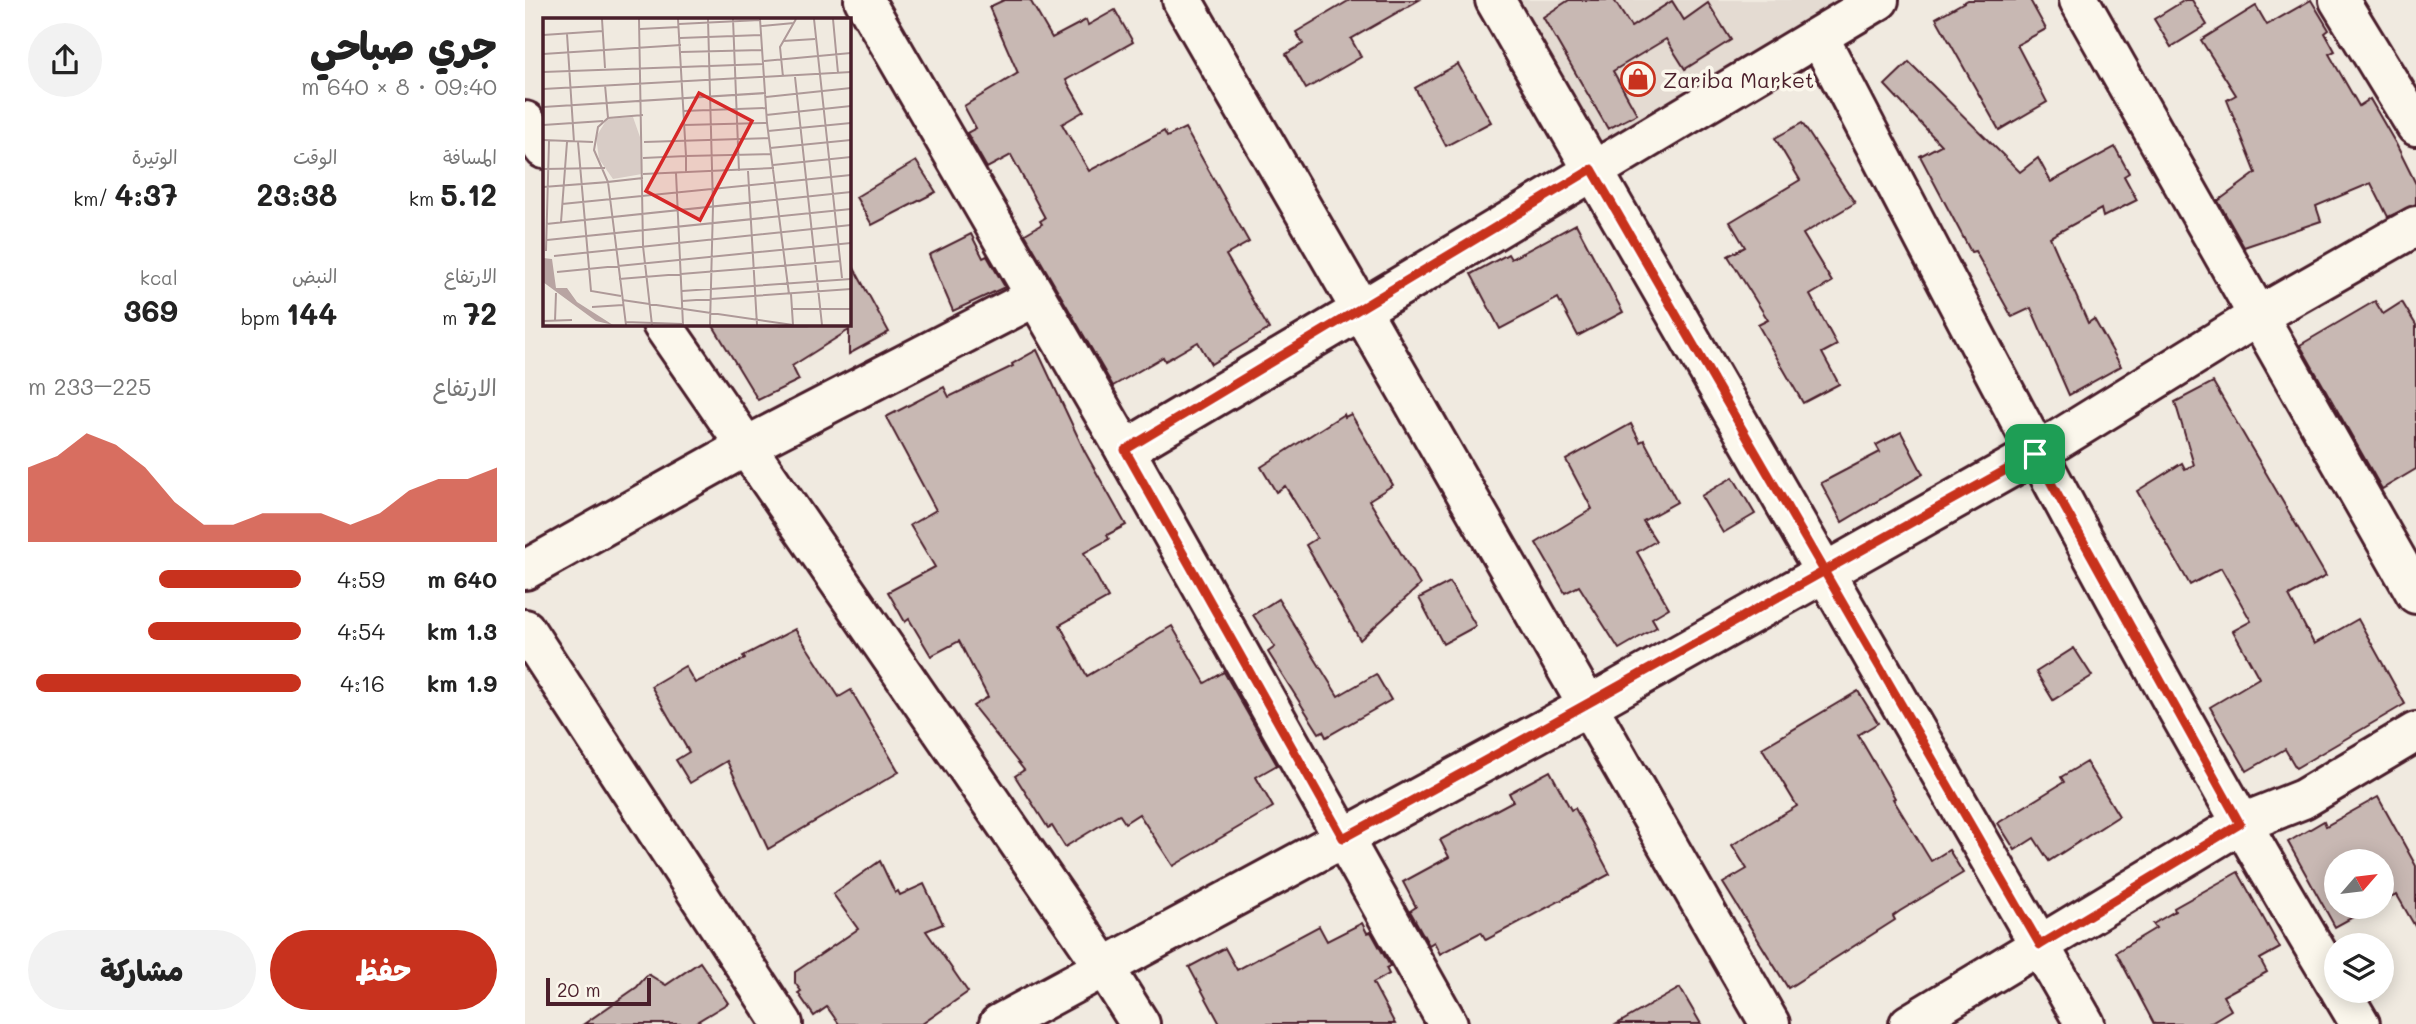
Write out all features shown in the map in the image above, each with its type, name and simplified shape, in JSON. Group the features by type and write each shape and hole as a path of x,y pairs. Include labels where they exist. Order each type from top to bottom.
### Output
{"street":[{"path":"864,0 1125,450 1448,1024"},
{"path":"1182,0 1770,1024"},
{"path":"1495,0 2085,1024"},
{"path":"1125,450 1879,0"},
{"path":"2079,0 2416,594"},
{"path":"2339,0 2416,126"},
{"path":"1819,37 2035,454 2240,824 2324,964"},
{"path":"525,121 543,148"},
{"path":"999,1024 1103,965 1586,707 1823,570 2035,454 2258,316 2416,226"},
{"path":"525,570 745,447 1035,297"},
{"path":"663,326 1103,965 1140,1024"},
{"path":"525,629 783,1024"},
{"path":"1909,1024 2240,824 2303,799 2416,732"},
{"path":"2348,1003 2360,1024"}],"shaded area":[{"name":"Zariba Market","path":"1504,0 1860,0 1594,158"}],"building":[{"path":"1004,0 1030,0 1052,38 1086,20 1088,25 1115,10 1133,42 1066,80 1084,111 1062,124 1089,171 1164,131 1167,137 1185,128 1249,242 1226,255 1269,329 1211,364 1198,342 1165,361 1163,357 1113,386 1025,234 1042,224 1040,221 1045,218 1011,155 987,168 967,133 976,128 964,106 1018,73 989,7"},
{"path":"1350,0 1419,0 1351,39 1361,57 1306,89 1286,54 1303,44 1296,32"},
{"path":"1569,0 1614,0 1631,27 1672,1 1684,20 1708,3 1731,40 1685,69 1666,39 1613,71 1637,114 1608,129 1543,17"},
{"path":"1968,0 2030,0 2046,29 2017,45 2047,102 1999,130 1936,18"},
{"path":"2185,0 2192,0 2207,25 2171,47 2154,19"},
{"path":"2311,0 2329,30 2325,33 2335,51 2329,54 2359,106 2370,99 2396,144 2416,184 2416,204 2388,217 2371,183 2316,206 2321,221 2244,247 2218,201 2256,173 2227,100 2236,95 2201,40 2256,6 2267,25"},
{"path":"1909,62 2020,172 2038,158 2051,182 2115,147 2129,173 2124,176 2137,200 2103,217 2101,209 2050,237 2088,323 2094,319 2121,366 2069,395 2031,308 2012,317 1975,251 1971,252 1920,156 1941,145 1885,85"},
{"path":"1458,64 1491,122 1446,146 1415,88"},
{"path":"1802,123 1855,203 1803,234 1832,282 1810,295 1837,345 1822,353 1839,384 1803,403 1758,325 1768,320 1728,256 1745,247 1730,222 1800,180 1775,138"},
{"path":"916,161 936,192 872,225 856,197"},
{"path":"1576,224 1623,312 1578,336 1558,298 1500,329 1471,274 1508,254 1511,259"},
{"path":"971,234 983,258 987,256 1005,287 953,311 929,255"},
{"path":"851,263 889,332 849,354 849,330 792,366 799,380 758,400 713,326 851,326"},
{"path":"2375,301 2383,314 2402,302 2416,325 2416,469 2382,489 2300,345"},
{"path":"1037,350 1085,452 1126,525 1107,535 1109,539 1084,553 1108,598 1060,625 1087,676 1172,626 1205,683 1224,672 1277,765 1256,777 1273,807 1173,866 1139,814 1125,823 1119,814 1065,847 1052,826 1048,828 1015,776 1024,770 973,706 988,697 959,641 931,656 909,619 905,622 888,592 935,567 910,525 936,510 886,417 944,387 949,397 1013,366 1012,364"},
{"path":"2213,382 2326,576 2289,596 2314,644 2358,619 2405,704 2296,768 2285,749 2247,771 2210,707 2259,678 2233,631 2251,621 2221,568 2190,585 2137,491 2182,463 2185,469 2194,465 2175,402"},
{"path":"1344,414 1345,417 1351,414 1393,485 1369,500 1420,585 1360,640 1306,545 1317,538 1285,486 1276,492 1261,467"},
{"path":"1631,424 1640,442 1644,440 1677,502 1643,521 1656,541 1637,552 1669,608 1652,618 1657,627 1619,649 1579,586 1565,593 1536,543 1592,509 1566,460"},
{"path":"1901,432 1923,474 1842,522 1821,483 1880,452 1876,445"},
{"path":"1733,477 1755,514 1723,533 1701,496"},
{"path":"1450,582 1476,626 1443,644 1419,598"},
{"path":"1278,599 1338,696 1376,674 1391,700 1326,737 1323,731 1319,733 1268,652 1275,647 1253,615"},
{"path":"795,629 839,697 851,690 899,772 768,849 727,761 690,783 676,760 689,752 651,686 685,666 695,683 745,659 743,656"},
{"path":"2074,648 2092,676 2053,700 2036,672"},
{"path":"1858,691 1878,723 1858,735 1895,798 1893,799 1931,861 1949,850 1963,873 1900,911 1893,916 1895,920 1788,988 1723,883 1747,869 1732,845 1797,806 1762,748"},
{"path":"2086,762 2119,816 2049,861 2034,838 2015,850 1998,823 2064,782 2061,777"},
{"path":"1550,771 1571,810 1575,808 1610,874 1486,940 1481,932 1440,954 1434,942 1429,945 1410,911 1416,907 1403,882 1449,857 1440,840 1513,801 1509,793"},
{"path":"2378,797 2416,866 2416,928 2397,895 2394,896 2394,849 2324,849 2324,907 2288,842 2324,821 2326,826"},
{"path":"880,861 895,893 898,891 900,895 924,884 943,924 926,931 968,992 922,1024 839,1024 827,1007 814,1016 798,993 801,991 795,983 795,972 858,929 833,894"},
{"path":"2238,872 2280,948 2260,959 2267,972 2223,996 2231,1010 2208,1024 2154,1024 2116,952 2156,928 2153,924 2175,911 2174,908"},
{"path":"2331,919 2349,919 2335,927"},
{"path":"1362,923 1367,933 1371,932 1390,966 1386,968 1389,974 1373,983 1395,1024 1220,1024 1189,967 1225,948 1237,970 1319,926 1327,941"},
{"path":"700,962 728,1003 693,1024 584,1024 637,987 648,974 666,985"},
{"path":"1680,988 1701,1024 1617,1024"}],"place":[{"name":"Zariba Market","path":"1638,79"}],"route":[{"path":"2035,454 1823,570 1586,707 1343,838 1125,450 1592,169 1823,570 2040,945 2240,824 2035,454"}]}
